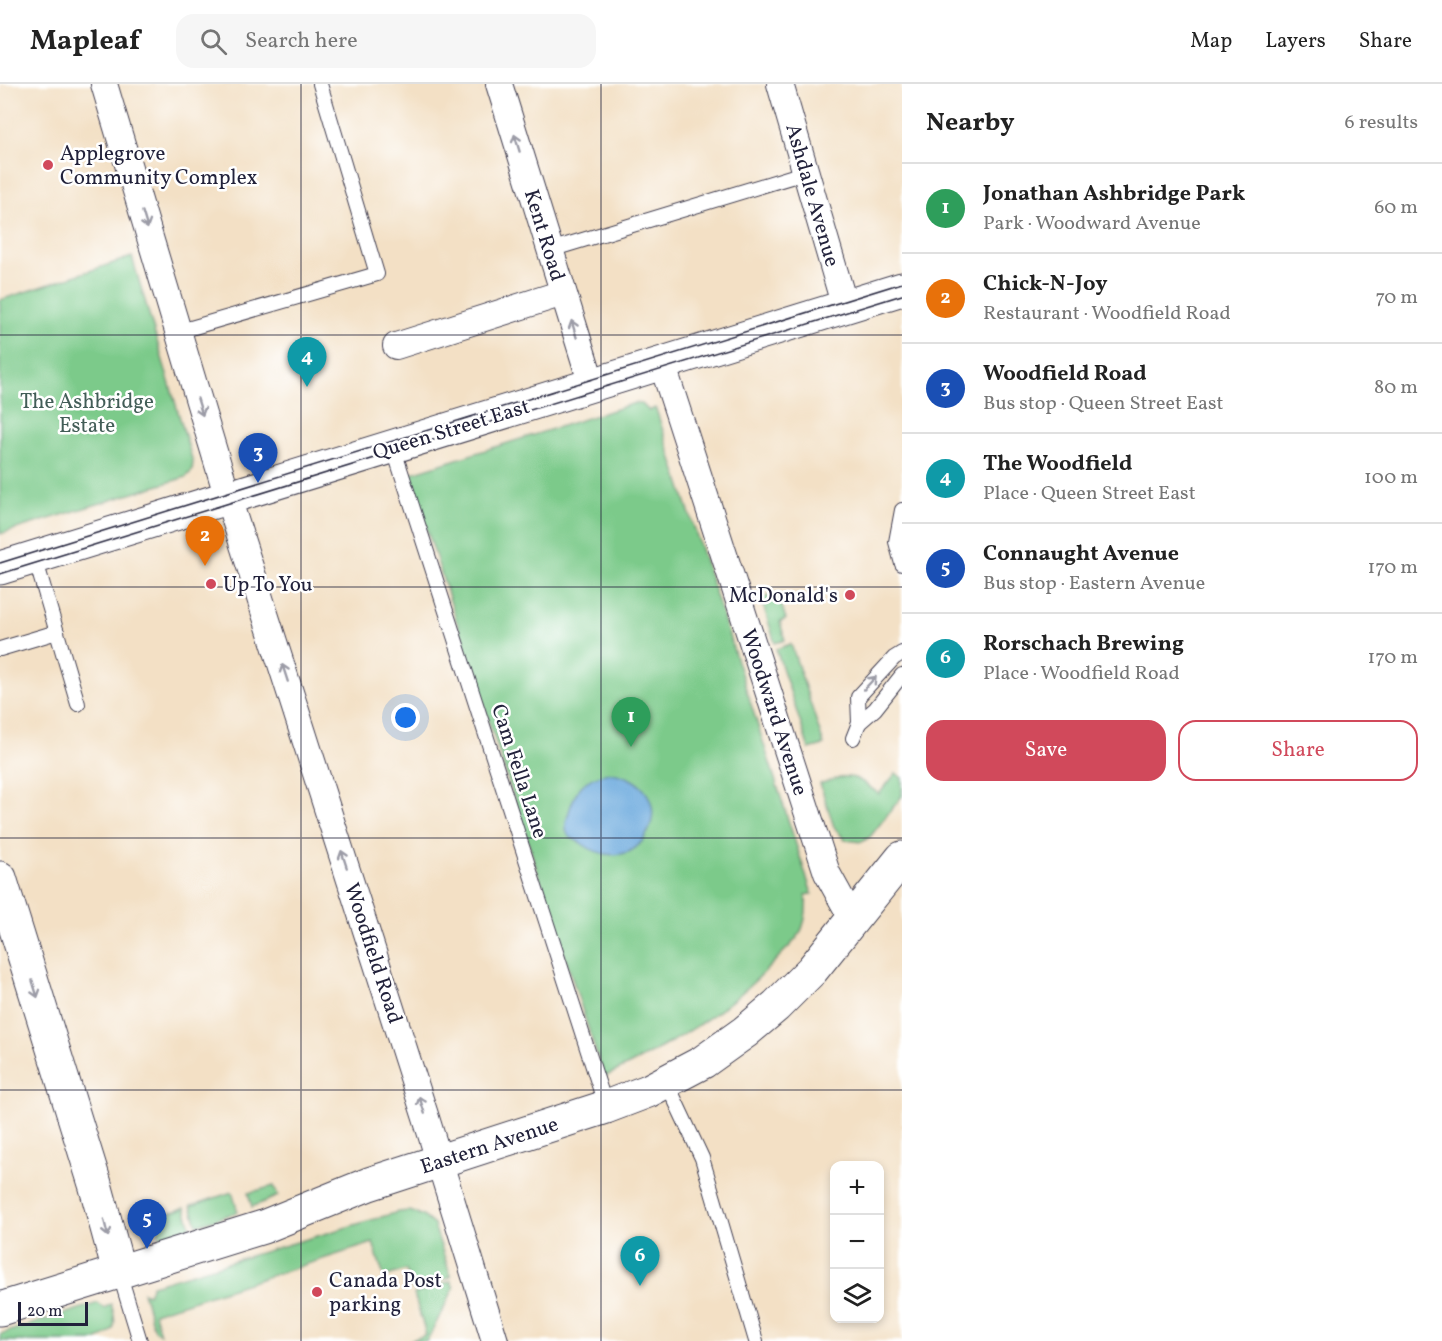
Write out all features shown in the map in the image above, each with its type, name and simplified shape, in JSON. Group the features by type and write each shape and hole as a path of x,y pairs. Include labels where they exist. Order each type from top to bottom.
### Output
{"main road":[{"name":"Queen Street East","path":"0,568 902,289"},
{"name":"Eastern Avenue","path":"0,1309 262,1227 369,1184 606,1107 648,1091 703,1062 776,1006 812,970 902,858"},
{"path":"0,878 95,1184 119,1272"}],"street":[{"name":"Woodfield Road","path":"104,84 228,498 495,1341"},
{"name":"Kent Road","path":"499,84 592,385"},
{"name":"Ashdale Avenue","path":"780,84 845,307"},
{"path":"396,346 563,293"},
{"name":"Woodward Avenue","path":"662,363 827,873 853,920"}],"lane":[{"path":"177,332 377,274 320,84"},
{"path":"550,250 807,172"},
{"name":"Cam Fella Lane","path":"393,447 606,1107"},
{"path":"902,510 896,542 902,564"},
{"path":"35,558 78,704"},
{"path":"0,649 57,632"},
{"path":"853,738 859,723 858,697 894,658 902,653"},
{"path":"859,723 875,709 902,675"},
{"path":"666,1081 702,1158 756,1341"},
{"path":"119,1272 140,1341"}],"green space":[{"name":"The Ashbridge Estate","path":"132,257 193,462 192,471 186,477 0,534 0,300"},
{"path":"635,403 642,404 649,411 655,408 657,412 812,894 806,895 805,920 797,938 739,995 674,1040 604,1077 409,474"},
{"path":"778,594 786,619 780,622 785,640 775,643 761,598"},
{"path":"791,644 824,745 809,749 776,649"},
{"path":"896,773 902,778 902,796 870,837 862,842 845,840 834,827 820,784 839,778 852,777 879,794"},
{"path":"274,1186 278,1196 252,1207 248,1193"},
{"path":"232,1192 238,1212 197,1225 191,1206"},
{"path":"185,1208 191,1227 160,1237 155,1217"},
{"path":"410,1211 423,1216 434,1225 451,1277 412,1289 406,1270 384,1277 373,1243 154,1313 160,1334 154,1330 143,1292 148,1294 152,1285 398,1212"},
{"path":"451,1281 454,1288 427,1341 408,1341 426,1335 414,1294"},
{"path":"98,1303 104,1308 111,1304 115,1319 113,1329 105,1336 91,1341 0,1341 0,1334"}],"water":[{"path":"609,773 621,775 641,786 651,803 653,814 651,825 639,845 615,855 589,848 570,837 566,829 571,806 581,786 592,778"}],"tram line":[{"path":"0,563 902,283"},
{"path":"0,574 902,295"}],"place":[{"name":"Applegrove Community Complex","path":"48,165"},
{"name":"The Woodfield","path":"307,387"},
{"name":"Woodfield Road","path":"258,483"},
{"name":"Chick-N-Joy","path":"205,566"},
{"name":"Up To You","path":"211,584"},
{"name":"McDonald's","path":"850,595"},
{"name":"Jonathan Ashbridge Park","path":"631,747"},
{"name":"Connaught Avenue","path":"147,1249"},
{"name":"Rorschach Brewing","path":"640,1286"},
{"name":"Canada Post parking","path":"317,1292"}]}
